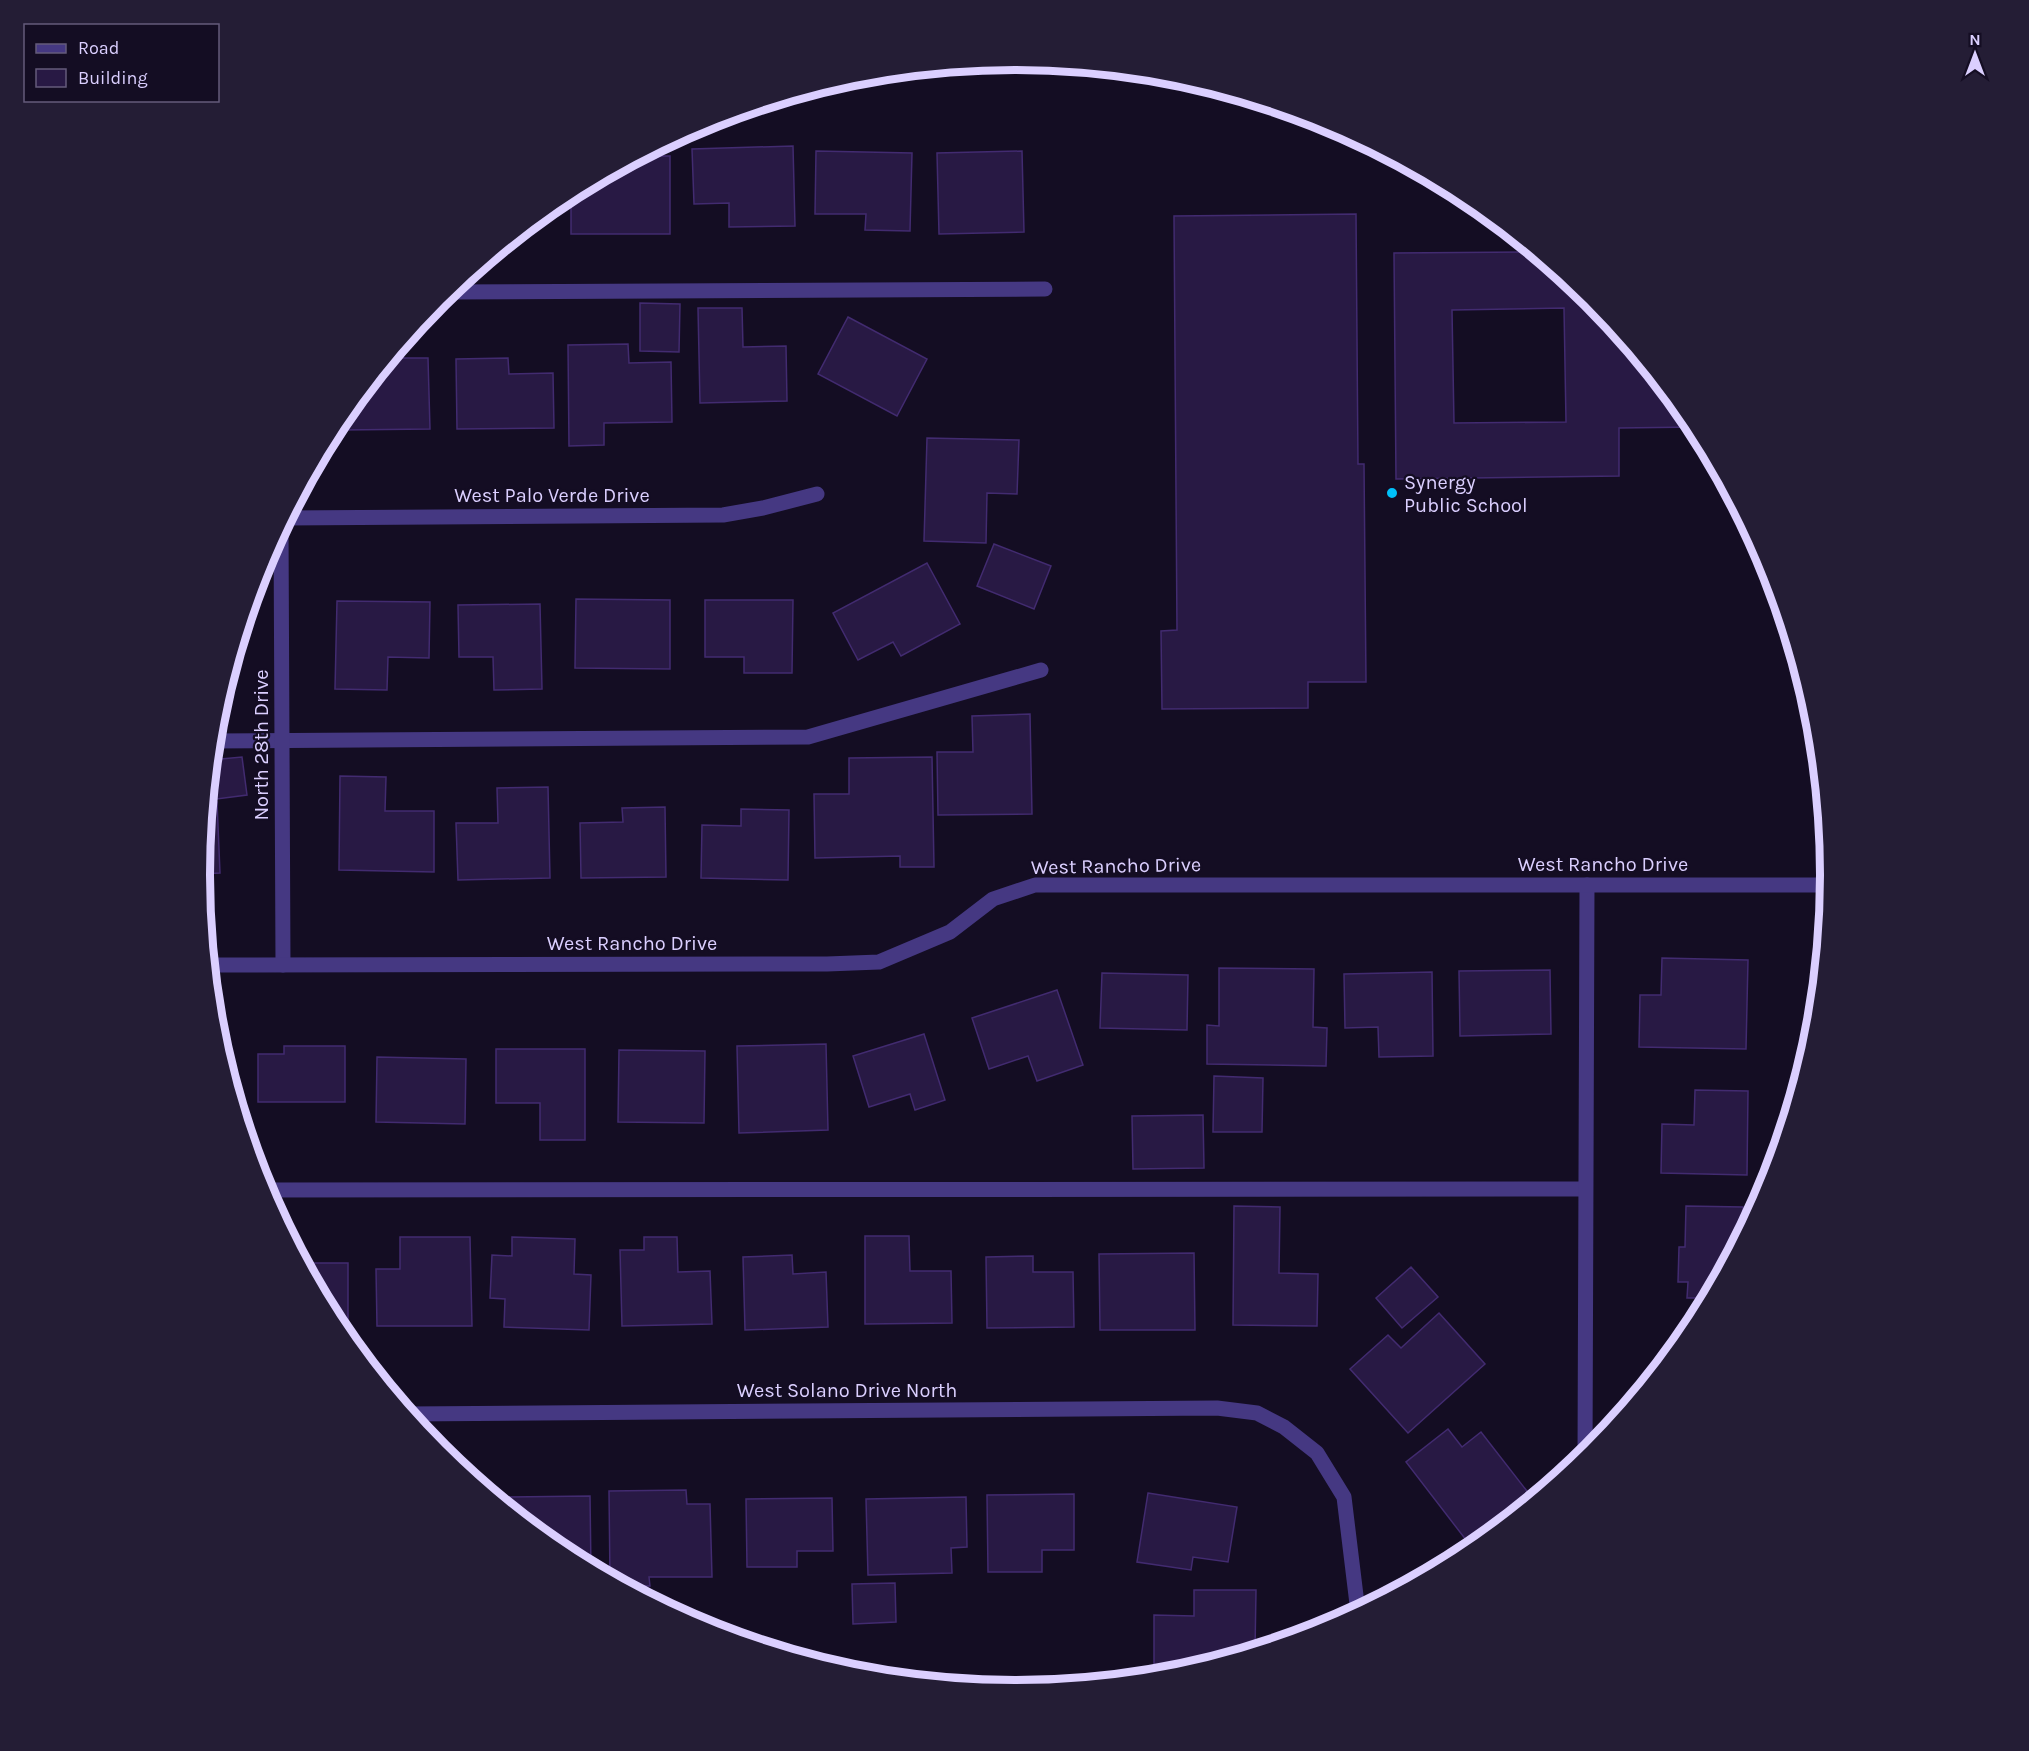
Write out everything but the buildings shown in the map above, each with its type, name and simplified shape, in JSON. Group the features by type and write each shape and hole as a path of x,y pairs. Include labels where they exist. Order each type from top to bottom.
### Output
{"street":[{"path":"460,292 1045,289"},
{"name":"West Palo Verde Drive","path":"294,518 723,515 763,508 817,494"},
{"name":"North 28th Drive","path":"281,545 283,964"},
{"path":"221,741 808,737 1041,670"},
{"name":"West Rancho Drive","path":"214,965 879,962 950,932 993,898 1035,885 1820,885"},
{"path":"1584,1445 1587,885"},
{"path":"274,1190 1585,1189"},
{"name":"West Solano Drive North","path":"416,1414 1217,1408 1257,1413 1284,1427 1317,1453 1344,1497 1357,1603"}],"place":[{"name":"Synergy Public School","path":"1392,493"}]}
